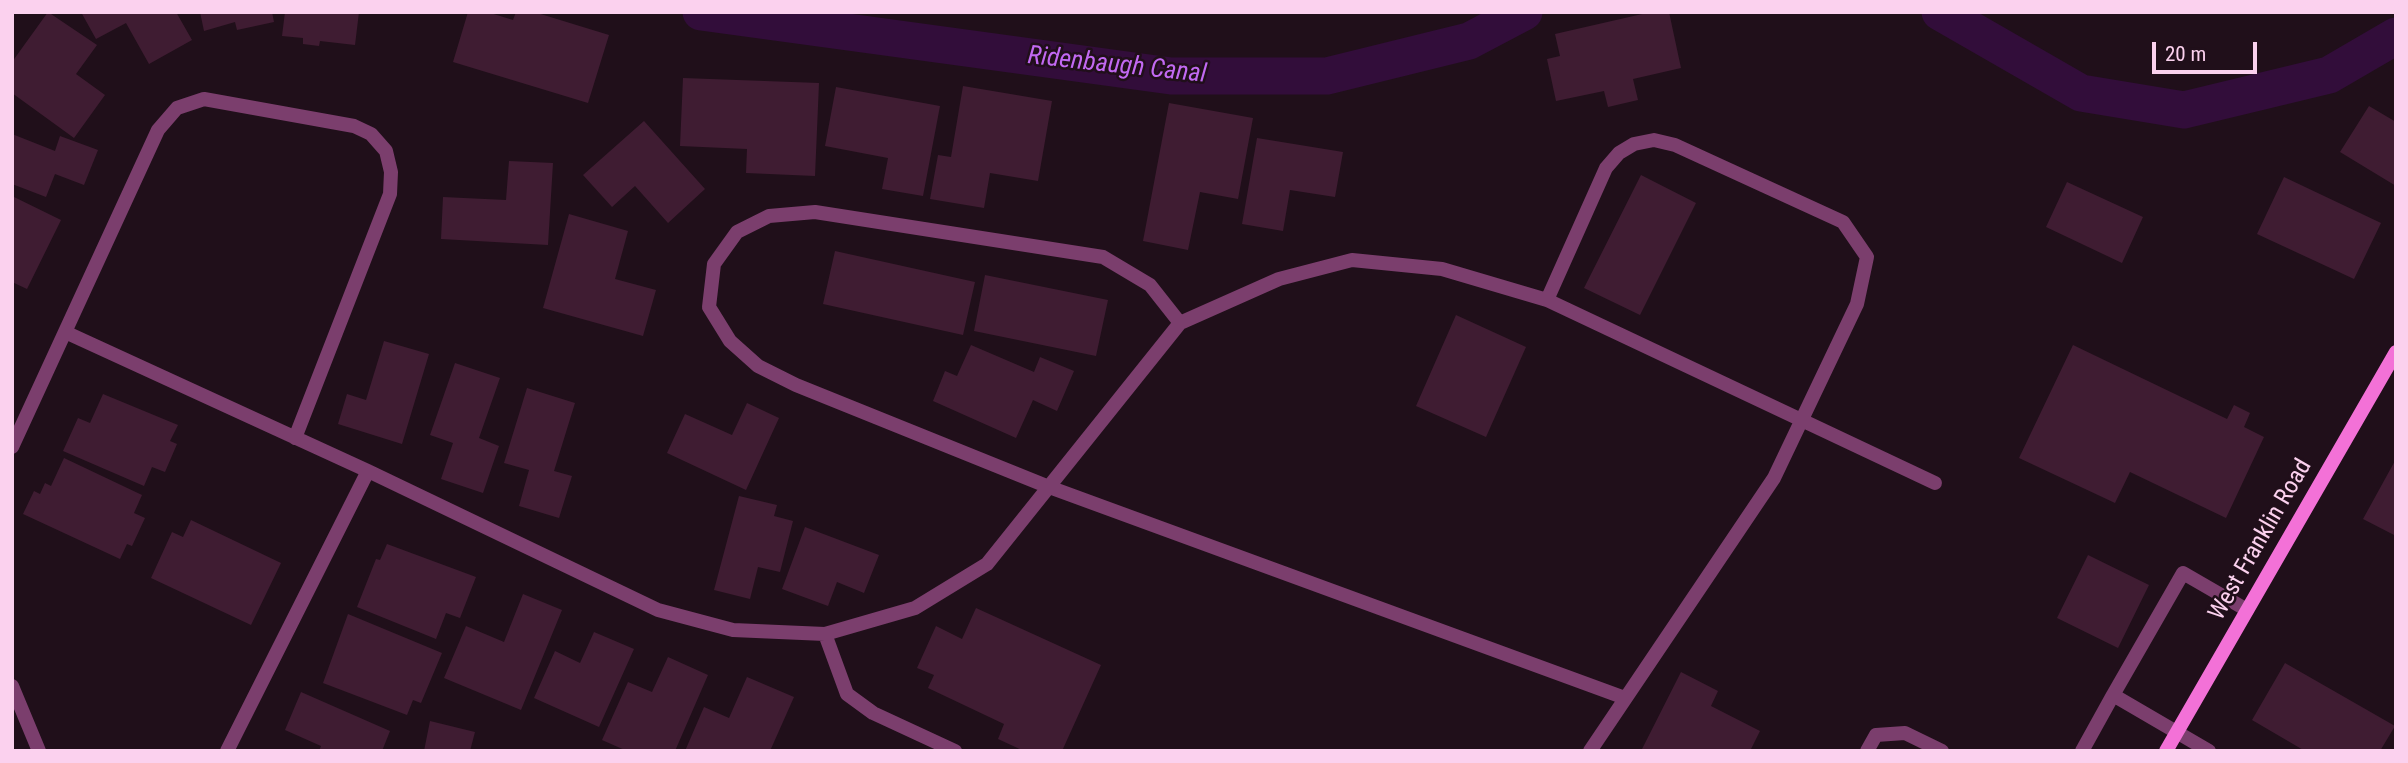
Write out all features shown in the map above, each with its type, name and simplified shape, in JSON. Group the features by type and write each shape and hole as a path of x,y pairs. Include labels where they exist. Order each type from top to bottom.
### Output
{"main road":[{"name":"West Franklin Road","path":"2166,751 2396,352"}],"lane":[{"path":"12,447 158,130 177,108 204,99 354,125 371,134 386,151 391,172 390,194 295,438"},
{"path":"1547,300 1606,168 1619,153 1634,144 1654,140 1675,145 1843,222 1867,257 1857,304 1774,478 1590,751"},
{"path":"1180,323 1150,285 1103,257 815,212 769,216 737,232 714,264 709,307 730,341 758,366 1049,487 1625,698"},
{"path":"65,332 368,471 658,610 733,630 825,634 915,608 987,564 1180,323 1279,279 1352,260 1442,269 1547,300 1935,483"},
{"path":"227,751 368,471"},
{"path":"2082,751 2183,573 2247,610"},
{"path":"825,634 848,694 873,713 955,751"},
{"path":"12,687 38,751"},
{"path":"2113,695 2209,751"},
{"path":"1867,751 1876,735 1905,733 1942,751"}],"building":[{"path":"48,12 97,45 76,74 105,95 74,138 12,93 12,62"},
{"path":"81,12 176,12 192,40 149,64 126,23 96,39"},
{"path":"200,12 272,12 274,22 237,30 235,22 204,31"},
{"path":"285,12 359,12 355,45 320,41 319,46 303,44 303,38 282,36"},
{"path":"468,12 487,12 513,20 516,12 534,12 609,35 588,103 453,62"},
{"path":"1651,12 1669,12 1681,68 1633,79 1638,100 1608,107 1604,91 1556,101 1547,59 1560,56 1555,34"},
{"path":"683,78 819,83 815,176 746,173 747,149 680,146"},
{"path":"963,86 1052,101 1038,181 990,173 984,208 930,199 938,155 951,157"},
{"path":"836,87 940,106 923,196 882,189 888,158 825,146"},
{"path":"1169,103 1253,118 1238,199 1200,192 1188,250 1143,241"},
{"path":"2369,106 2396,122 2396,186 2340,152"},
{"path":"644,121 705,189 668,223 635,186 612,207 583,175"},
{"path":"12,134 55,151 60,136 98,150 84,185 55,174 46,197 12,184"},
{"path":"1257,138 1343,152 1335,197 1290,190 1283,231 1242,224"},
{"path":"509,161 553,163 548,245 441,239 443,197 506,200"},
{"path":"1641,175 1696,203 1640,315 1584,288"},
{"path":"2284,177 2381,223 2354,279 2257,234"},
{"path":"2067,182 2143,217 2122,263 2046,227"},
{"path":"12,196 61,220 27,289 12,282"},
{"path":"569,214 628,231 615,279 656,290 643,336 543,308"},
{"path":"835,251 975,282 963,335 823,304"},
{"path":"985,275 1108,300 1096,356 974,331"},
{"path":"1456,315 1526,347 1486,437 1416,406"},
{"path":"384,341 429,354 402,444 338,424 347,394 366,400"},
{"path":"971,345 1034,372 1040,357 1074,371 1057,411 1033,400 1016,438 933,401 945,371 957,376"},
{"path":"2073,345 2227,419 2234,405 2250,413 2244,427 2264,437 2226,518 2130,472 2115,503 2019,458"},
{"path":"455,363 500,378 479,438 499,446 483,493 441,479 453,443 430,435"},
{"path":"527,388 575,403 554,471 572,476 559,518 519,506 529,470 504,463"},
{"path":"103,394 178,425 170,441 177,444 165,472 152,467 144,486 63,451 78,418 90,423"},
{"path":"747,403 779,418 746,490 667,453 685,414 732,435"},
{"path":"64,458 142,495 134,513 145,518 132,546 127,544 120,559 23,514 34,491 40,494 45,483 51,486"},
{"path":"2396,459 2396,536 2363,519"},
{"path":"739,496 777,505 774,516 793,521 780,572 758,567 750,599 714,590"},
{"path":"191,520 281,563 251,625 151,578 172,532 183,537"},
{"path":"805,527 879,555 864,593 837,582 828,606 782,589"},
{"path":"387,544 476,577 460,618 446,613 436,639 357,607 376,559 380,560"},
{"path":"2088,555 2149,585 2118,648 2057,618"},
{"path":"523,594 562,610 521,710 444,678 466,626 504,642"},
{"path":"976,608 1101,665 1062,751 1024,751 998,739 1004,724 928,688 934,675 917,668 936,626 962,639"},
{"path":"348,614 442,653 421,703 413,700 407,715 323,683"},
{"path":"594,632 634,649 599,727 534,698 555,651 580,663"},
{"path":"668,657 708,675 675,751 627,751 602,740 628,682 652,692"},
{"path":"2285,663 2395,726 2380,751 2305,751 2252,720"},
{"path":"1681,672 1718,691 1711,706 1760,731 1750,751 1641,751"},
{"path":"747,677 794,697 770,751 685,751 704,707 729,718"},
{"path":"301,692 390,731 382,751 319,751 321,746 285,730"},
{"path":"430,721 475,732 470,751 424,751"}],"waterway":[{"name":"Ridenbaugh Canal","path":"701,12 1171,76 1327,76 1469,41 1524,12"},
{"name":"Ridenbaugh Canal","path":"1940,12 2081,93 2184,110 2329,75 2396,36"}]}
